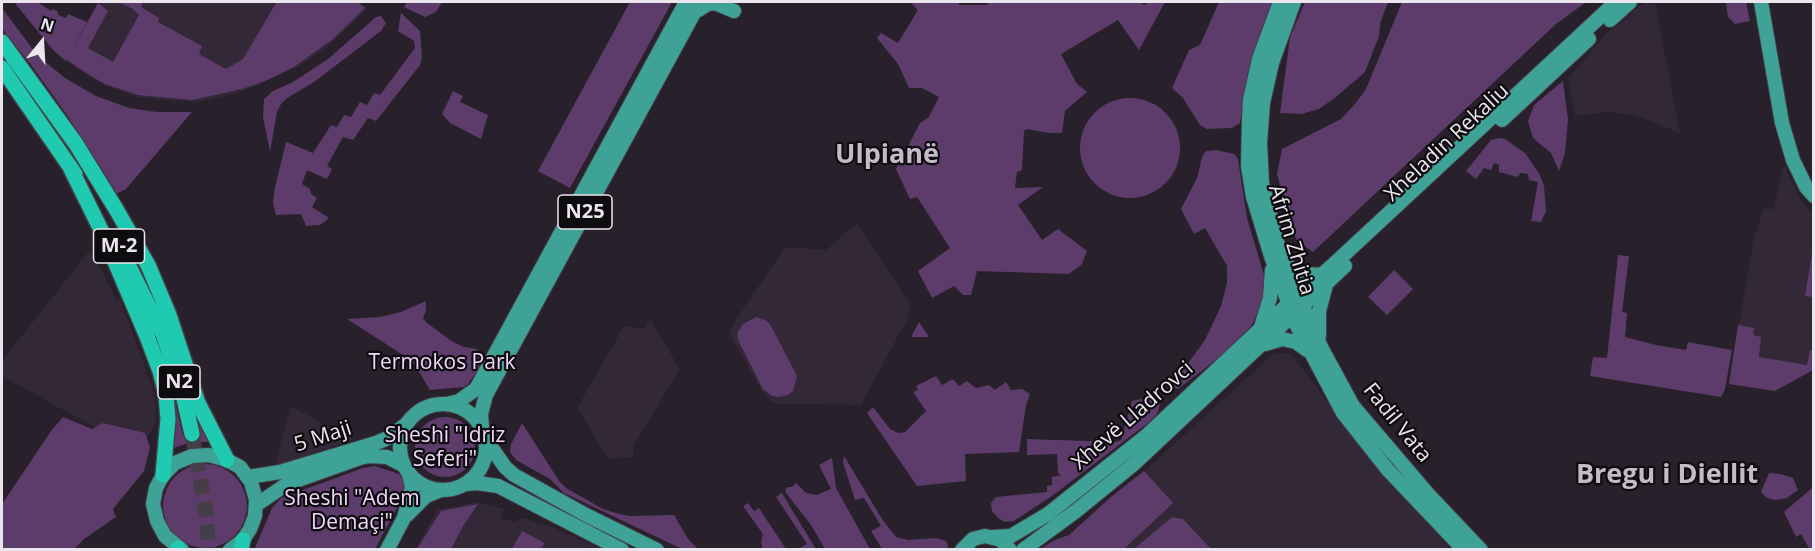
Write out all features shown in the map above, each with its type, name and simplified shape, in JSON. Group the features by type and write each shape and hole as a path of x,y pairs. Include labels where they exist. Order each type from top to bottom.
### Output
{"highway":[{"name":"M-2","path":"2,42 93,171 142,276 161,331"},
{"name":"M-2","path":"2,68 103,214 161,331"},
{"path":"69,165 114,258 160,371 168,412 163,475"},
{"path":"93,171 148,265 169,315 198,403 227,460"},
{"name":"N2","path":"161,331 182,390 192,434"}],"main road":[{"name":"Afrim Zhitia","path":"1280,2 1259,58 1250,100 1248,166 1253,197 1295,306"},
{"name":"Afrim Zhitia","path":"1276,256 1262,183 1260,143 1263,103 1272,63 1294,2"},
{"name":"Xheladin Rekaliu","path":"1295,306 1616,2"},
{"name":"Xheladin Rekaliu","path":"1325,278 1630,2"},
{"path":"1761,2 1782,123 1792,160 1806,187 1814,196"},
{"path":"693,5 715,3 734,10"},
{"name":"N25","path":"447,404 459,401 476,389 693,5"},
{"name":"N25","path":"484,433 481,414 486,395 693,5"},
{"path":"1258,349 1270,341 1282,339 1315,350 1318,311 1325,278 1304,274 1290,268 1276,256 1270,298 1260,329"},
{"name":"Xhevë Lladrovci","path":"962,549 977,538 1003,538 1018,532 1081,489 1166,418 1260,329 1295,306"},
{"name":"Xhevë Lladrovci","path":"1023,549 1076,511 1128,469 1258,349 1295,306"},
{"name":"Fadil Vata","path":"1295,306 1334,397 1360,437 1388,470 1464,549"},
{"name":"Fadil Vata","path":"1315,350 1353,406 1428,494 1481,549"},
{"path":"404,519 412,487 400,449 401,436 406,424 415,414 427,406 447,404 464,408 472,414 505,467 514,475 586,515 657,549"},
{"name":"5 Maji","path":"248,477 280,472 376,443 388,438 406,424"},
{"path":"406,469 428,488 454,489 466,484 476,476 483,465 487,453 484,433"},
{"path":"179,549 165,536 157,521 153,504 156,488 163,475 175,464 192,456 209,455 227,460 240,467 248,477 255,493 255,516 250,529 242,545 230,549"},
{"name":"5 Maji","path":"256,505 287,484 360,458 387,457 406,469"},
{"path":"466,484 498,486 622,549"},
{"path":"387,549 404,519 420,501 441,490"},
{"path":"993,537 1001,540 1010,549"}],"shaded area":[{"path":"98,2 359,2 367,9 327,47 300,66 242,92 198,102 138,97 104,85 67,61"},
{"path":"1645,2 1655,2 1680,133 1635,115 1609,112 1575,116 1568,79 1605,35"},
{"path":"1783,164 1802,202 1813,215 1813,370 1775,391 1729,384 1754,237 1764,208 1774,209"},
{"path":"857,223 909,303 909,316 861,405 779,404 771,401 762,391 729,333 733,324 785,247 826,250"},
{"path":"89,251 95,263 98,262 116,300 120,298 155,395 155,424 139,452 2,376 2,361"},
{"path":"650,319 680,369 633,447 633,457 608,459 577,408 624,326 645,329"},
{"path":"1273,354 1291,354 1361,445 1450,549 1040,550 1055,540 1069,535 1111,497 1148,468"},
{"path":"291,406 354,440 275,466"},
{"path":"478,502 504,509 501,518 514,522 523,518 555,528 600,549 415,550 437,510"}],"green space":[{"path":"14,2 37,2 51,11 53,9 58,12 58,15 66,18 68,14 87,22 69,56 98,3 108,11 88,48 113,62 139,15 133,9 118,2 143,2 141,7 159,18 158,22 202,46 199,54 226,69 243,59 275,2 357,2 365,8 333,39 294,67 242,89 192,100 138,95 105,84 66,61 53,50"},
{"path":"407,2 442,2 436,12 425,17 404,7"},
{"path":"630,2 672,2 570,188 538,171"},
{"path":"913,2 958,2 959,5 987,5 989,2 1141,2 1144,5 1149,2 1165,2 1139,50 1118,20 1061,54 1077,84 1087,92 1065,111 1062,133 1027,129 1024,131 1022,170 1017,172 1015,188 1043,187 1018,205 1042,240 1058,229 1087,251 1082,264 1069,274 977,271 971,295 963,295 954,286 932,298 918,271 950,248 917,197 910,199 896,169 920,123 929,117 939,97 922,88 909,88 898,64 877,38 881,33 898,43 918,10 912,4"},
{"path":"1219,2 1273,2 1246,89 1240,123 1232,128 1207,129 1200,125 1183,98 1172,88 1189,50 1200,45"},
{"path":"1305,2 1388,2 1380,24 1379,36 1365,72 1319,109 1301,114 1280,113 1290,37"},
{"path":"1402,2 1586,2 1556,24 1313,252 1297,241 1288,216 1277,174 1282,149 1341,119 1355,104 1366,89"},
{"path":"1726,2 1746,2 1750,21 1735,24 1728,17"},
{"path":"2,8 37,55 65,78 96,96 129,108 157,112 192,112 126,189 116,194 67,115 2,29"},
{"path":"401,13 420,31 422,57 420,65 376,121 368,118 353,140 343,137 327,166 332,169 327,179 307,170 302,184 310,189 311,194 317,198 312,207 329,218 320,225 306,226 301,214 276,215 273,203 275,187 286,142 313,153 331,125 337,127 344,115 351,117 360,102 367,105 374,93 380,95 415,48 414,41 398,31"},
{"path":"381,16 386,23 381,31 281,104 277,112 270,152 263,117 264,99 273,91 293,82 328,59 376,17"},
{"path":"1563,81 1568,120 1565,153 1559,171 1551,153 1533,138 1528,121 1534,105"},
{"path":"453,91 463,96 460,102 488,115 481,139 450,123 442,114"},
{"path":"1130,98 1149,102 1165,113 1176,129 1180,148 1176,167 1165,183 1149,194 1130,198 1111,194 1095,183 1084,167 1080,148 1084,129 1095,113 1111,102"},
{"path":"1505,139 1525,153 1540,175 1544,186 1546,211 1541,222 1531,221 1538,182 1529,180 1528,174 1520,173 1518,177 1499,172 1499,165 1494,163 1491,170 1484,168 1476,179 1466,171 1491,140"},
{"path":"1216,150 1234,154 1238,159 1247,218 1266,282 1263,302 1252,325 1221,356 1178,389 1173,384 1205,340 1221,306 1227,283 1227,266 1205,228 1194,234 1181,209 1197,178 1202,157 1206,151"},
{"path":"1812,253 1814,253 1813,297 1805,296"},
{"path":"1618,255 1629,256 1622,312 1627,313 1625,337 1686,350 1688,342 1732,350 1725,389 1721,397 1590,376 1593,357 1607,358"},
{"path":"1394,270 1413,289 1387,315 1368,297"},
{"name":"Termokos Park","path":"426,301 423,318 427,323 453,342 477,349 481,358 480,367 464,387 430,390 416,367 406,357 347,319 380,317 401,312"},
{"path":"756,317 770,324 797,376 793,391 788,395 772,396 763,389 738,340 737,333 743,324"},
{"path":"919,322 929,337 911,337"},
{"path":"1738,325 1754,328 1753,335 1761,337 1759,357 1807,365 1810,350 1813,351 1813,370 1775,391 1729,384"},
{"path":"936,376 942,385 953,379 959,386 967,381 976,388 989,385 995,390 1006,382 1011,390 1022,389 1030,394 1026,405 1019,452 965,454 966,481 917,486 867,413 873,407 890,429 898,433 905,432 926,411 913,392 918,390 916,386"},
{"path":"188,392 214,442 192,442 170,449 173,394 183,436 197,432"},
{"path":"1146,398 1158,401 1160,405 1157,414 1052,496 1014,521 1005,522 992,511 991,503 996,497 1047,492 1047,486 1052,485 1052,477 1061,475 1058,473 1057,454 1027,455 1027,439 1116,442 1121,440 1132,401"},
{"path":"63,417 92,429 103,423 145,433 150,447 144,471 113,509 116,517 84,539 74,549 2,549 2,504"},
{"name":"Sheshi \"Idriz Seferi\"","path":"439,417 451,417 462,422 470,430 475,447 473,459 462,472 451,477 439,477 428,472 420,464 415,453 415,441 420,430 428,422"},
{"path":"522,423 559,481 566,488 603,509 619,514 674,515 688,539 698,549 682,549 564,493 550,479 516,460 510,452 511,444"},
{"path":"844,456 882,519 896,537 908,540 936,538 946,541 947,549 882,549 871,531 881,526 864,498 855,500 843,462"},
{"path":"832,458 836,488 870,549 825,549 811,525 786,493 785,490 788,487 796,483 806,493 816,495 831,489 819,465"},
{"path":"205,464 221,467 235,476 244,490 247,506 244,522 235,536 221,545 205,548 189,545 175,536 166,522 163,506 166,490 175,476 189,467"},
{"name":"Sheshi \"Adem Demaçi\"","path":"375,466 399,474 406,481 405,493 375,549 254,550 272,508 281,498 363,468"},
{"path":"1144,471 1173,503 1124,549 1040,549 1069,535"},
{"path":"1769,473 1793,478 1798,490 1787,498 1775,500 1767,498 1761,492"},
{"path":"1812,488 1814,549 1810,550 1801,534 1796,537 1784,512"},
{"path":"782,493 816,549 798,549 807,544 776,497"},
{"path":"748,503 754,511 759,508 786,549 763,549 761,542 763,534 743,506"},
{"path":"478,504 451,549 417,549 441,511"},
{"path":"1172,517 1183,519 1211,549 1134,549"},
{"path":"522,531 545,543 541,549 512,549"}],"tunnel":[{"path":"192,434 205,505 209,550"}],"district":[{"name":"Ulpianë","path":"887,155"},
{"name":"Bregu i Diellit","path":"1667,475"}]}
